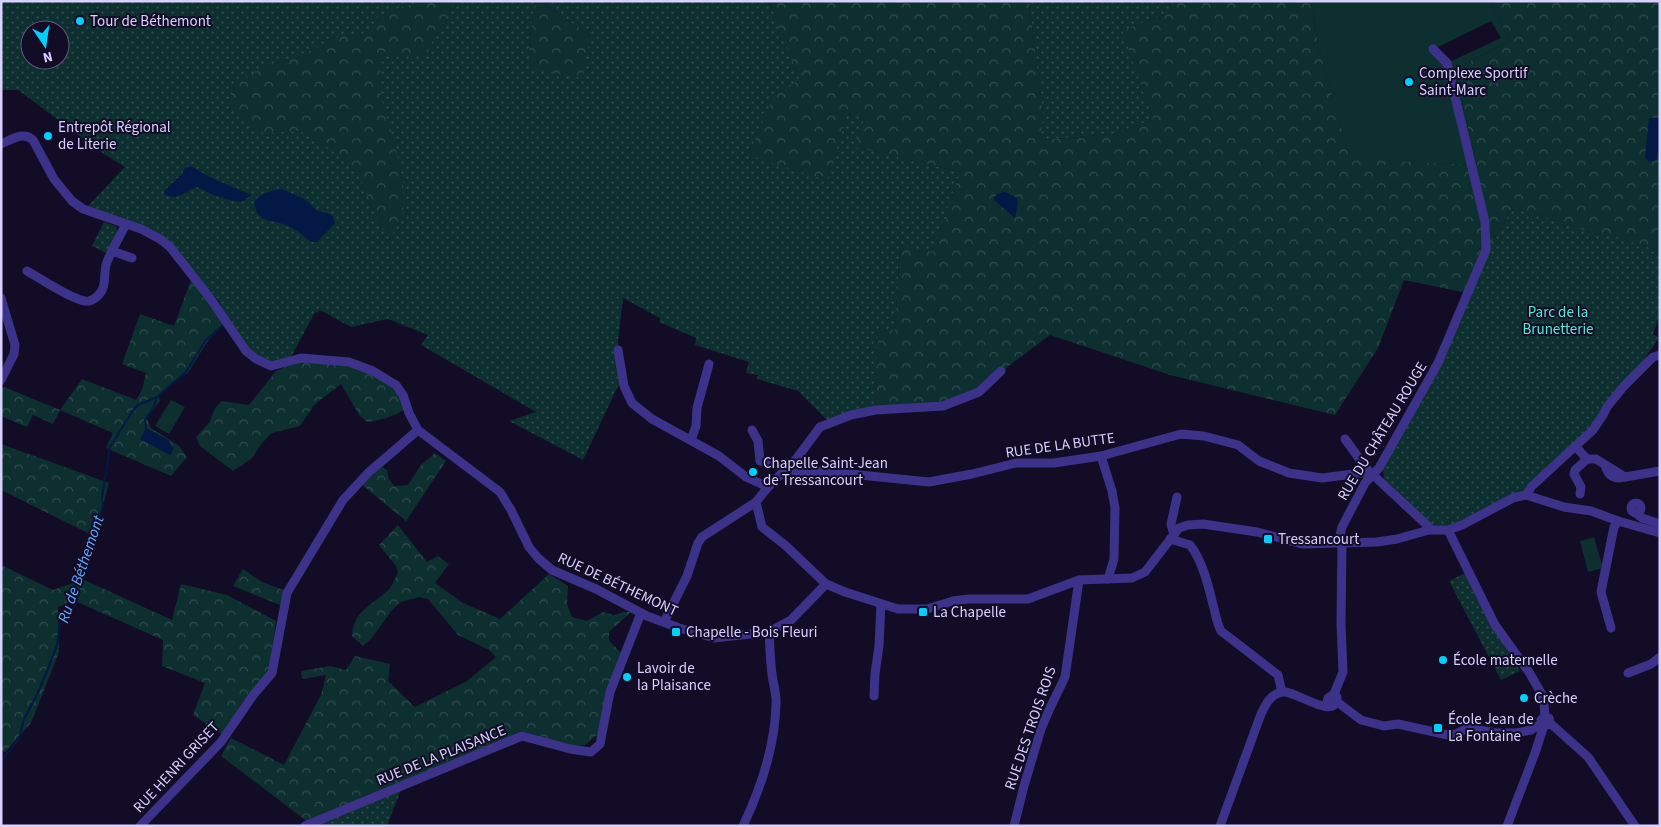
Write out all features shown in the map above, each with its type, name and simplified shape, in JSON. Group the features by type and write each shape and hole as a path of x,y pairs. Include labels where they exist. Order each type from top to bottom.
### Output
{"street":[{"name":"RUE DU CHÂTEAU ROUGE","path":"1335,698 1343,672 1340,543 1342,527 1365,483 1379,468 1438,363 1486,250 1485,222 1447,64 1433,49"},
{"name":"RUE DE BÉTHEMONT","path":"1,144 25,135 29,136 54,179 72,201 83,209 141,229 160,239 170,247 210,298 246,351 263,363 271,366 301,358 349,362 373,370 396,385 403,395 409,413 418,430 500,492 529,547 552,570 620,600 641,613 679,628 714,638 768,632 791,620 826,584"},
{"path":"27,271 69,295 88,302 101,292 104,284 106,263 126,224"},
{"path":"112,250 132,258"},
{"path":"1,298 15,346 14,354 1,380"},
{"path":"618,350 624,386 632,403 652,419 719,456 746,477 768,487"},
{"path":"1526,495 1532,486 1593,430 1607,407 1624,386 1653,357 1659,356"},
{"path":"691,440 696,426 697,408 709,364"},
{"path":"664,622 687,576 698,543 702,537 756,502 797,458 820,428 850,415 943,406 979,392 1002,371"},
{"name":"RUE HENRI GRISET","path":"140,826 221,742 254,694 272,673 287,593 343,500 368,473 418,430"},
{"name":"RUE DE LA BUTTE","path":"752,430 758,441 760,461 785,470 820,471 929,482 1016,463 1054,463 1102,456 1181,434 1204,436 1238,445 1259,461 1289,473 1322,478 1362,473 1372,474"},
{"path":"1345,439 1366,468 1429,526 1429,530"},
{"path":"1576,447 1587,458 1596,459 1625,477 1660,471"},
{"path":"1102,456 1115,508 1114,559 1108,579"},
{"path":"1580,494 1581,487 1574,474 1575,470 1587,458"},
{"path":"756,502 762,527 785,545 826,584 898,609 927,609 968,598 1028,599 1079,580 1125,580 1139,576 1150,566 1179,528 1188,525 1203,524 1257,532 1302,544 1377,542 1398,539 1429,530 1448,530 1462,525 1513,498 1526,495 1590,511 1618,522 1660,533"},
{"path":"1172,537 1171,524 1177,497"},
{"path":"1636,513 1642,518 1660,524"},
{"path":"1611,628 1601,592 1614,527 1618,522"},
{"path":"1448,530 1495,625 1529,672 1541,693 1544,704 1545,722 1507,826"},
{"path":"1172,537 1190,546 1201,564 1218,624 1222,631 1278,676 1282,692"},
{"name":"RUE DES TROIS ROIS","path":"1014,826 1041,729 1065,677 1079,580"},
{"path":"874,696 874,674 879,646 881,604"},
{"name":"RUE DE LA PLAISANCE","path":"305,826 522,736 570,749 591,752 600,744 610,692 641,613"},
{"path":"742,826 754,802 767,763 774,731 776,702 768,632"},
{"path":"1628,673 1651,664 1660,657"},
{"path":"1220,826 1260,714 1268,700 1282,692 1289,692 1320,706 1332,707 1335,698 1361,720 1384,726 1398,724 1448,735 1456,734 1468,728 1496,733 1516,733 1531,730 1545,722"},
{"path":"1545,722 1588,756 1635,826"}],"green space":[{"path":"1,1 535,1 529,45 581,78 590,36 540,1 769,1 801,80 848,114 865,118 856,147 960,172 932,253 900,245 895,332 878,328 876,408 828,421 798,391 757,379 758,375 746,373 749,362 695,345 696,338 659,322 660,318 623,298 618,341 623,385 618,386 583,460 509,421 536,412 421,345 428,335 388,319 351,327 320,310 318,313 315,312 290,359 278,362 256,359 236,340 219,301 168,241 87,207 125,167 104,154 18,90 1,90"},
{"path":"430,1 454,2 450,14 437,31 426,56 409,54 396,57 384,51 380,73 381,97 396,149 403,183 403,212 401,221 392,234 381,228 357,171 345,160 314,138 299,131 263,133 250,124 232,103 231,93 254,72 273,63 312,50 344,34 365,36 376,29 377,17 400,7"},
{"path":"535,1 540,1 590,36 582,78 532,69 529,45"},
{"path":"769,1 1029,1 1043,115 1041,140 1112,134 1153,120 1122,30 1177,10 1172,1 1311,1 1318,45 1350,158 1477,165 1454,70 1509,41 1491,1 1660,1 1660,118 1649,118 1656,160 1660,145 1660,251 1601,232 1599,235 1514,207 1487,249 1467,293 1404,280 1378,348 1335,415 1170,375 1050,335 977,390 943,404 876,408 878,328 895,331 900,245 932,252 960,172 855,147 865,118 848,114 827,180 749,155 775,93 800,80"},
{"path":"1029,1 1172,1 1177,10 1123,30 1153,120 1112,134 1040,140 1043,115"},
{"name":"Complexe Sportif Saint-Marc","path":"1311,1 1491,1 1509,41 1454,70 1477,165 1350,159 1318,45","holes":["1491,21 1501,38 1447,63 1434,49"]},
{"name":"Parc de la Brunetterie","path":"1514,207 1599,235 1601,232 1660,251 1660,314 1653,334 1659,338 1590,438 1525,491 1464,522 1444,526 1433,525 1384,480 1383,468 1437,366 1487,249"},
{"path":"104,222 116,226 118,233 108,254 92,246"},
{"path":"192,277 224,324 207,342 188,373 175,381 158,396 160,401 147,418 151,428 179,446 187,457 171,476 106,448 113,433 60,410 82,379 136,400 142,390 146,373 122,364 140,314 174,326"},
{"path":"302,359 350,362 388,382 400,393 405,409 387,418 367,422 360,416 341,384 314,405 300,426 272,433 251,459 233,471 200,446 196,437 209,423 215,408 222,401 249,405 276,371"},
{"path":"4,387 60,410 53,424 33,415 27,427 1,416 1,391"},
{"path":"171,400 185,407 169,434 155,426"},
{"path":"1,444 109,483 94,536 1,490"},
{"path":"435,453 446,461 406,521 362,485 382,467 387,470 389,479 394,486 408,485 421,465"},
{"path":"398,525 427,562 438,556 449,564 435,583 463,603 500,619 549,574 568,586 567,604 572,617 587,621 603,612 614,615 631,612 609,632 609,641 627,658 597,735 585,745 570,746 521,731 491,747 313,826 221,756 231,738 284,765 321,695 326,675 302,679 301,671 330,666 346,670 355,656 390,664 388,681 415,707 467,681 496,657 489,650 458,635 428,599 419,597 401,602 392,610 371,639 363,646 352,636 356,619 390,588 398,573 396,566 379,545"},
{"path":"1594,537 1603,568 1588,572 1580,541"},
{"path":"1,565 53,590 71,584 78,577 172,620 181,584 227,595 276,621 268,680 223,735 193,715 205,683 162,666 163,640 75,601 58,607 59,652 31,723 5,752 1,750"},
{"path":"243,569 262,582 286,591 280,605 233,586"},
{"path":"1465,573 1478,601 1520,671 1501,680 1449,581"},
{"path":"402,787 387,826 316,826"}],"water":[{"path":"1649,118 1660,118 1660,145 1655,161 1648,161 1645,157"},
{"path":"191,166 213,179 252,195 241,202 216,196 197,187 173,197 164,194 165,190 182,174 185,168"},
{"path":"282,189 306,200 316,210 332,215 335,223 317,242 311,242 296,230 283,224 263,219 257,213 254,203 259,196"},
{"path":"1003,192 1017,198 1015,218 993,199 996,195"},
{"path":"146,428 168,440 174,448 170,455 140,439"}],"waterway":[{"name":"Ru de Béthemont","path":"1,761 19,739 24,719 37,695 57,645 60,624 67,610 69,597 81,573 103,505 102,497 110,447 138,405 157,397 186,372 205,341 224,324"},
{"path":"146,428 145,420 153,409 157,397"}],"place":[{"name":"Tour de Béthemont","path":"80,21"},
{"name":"Complexe Sportif Saint-Marc","path":"1409,82"},
{"name":"Entrepôt Régional de Literie","path":"48,136"},
{"name":"Chapelle Saint-Jean de Tressancourt","path":"753,472"},
{"name":"Tressancourt","path":"1268,539"},
{"name":"La Chapelle","path":"923,612"},
{"name":"Chapelle - Bois Fleuri","path":"676,632"},
{"name":"École maternelle","path":"1443,660"},
{"name":"Lavoir de la Plaisance","path":"627,677"},
{"name":"Crèche","path":"1524,698"},
{"name":"École Jean de La Fontaine","path":"1438,728"}]}
